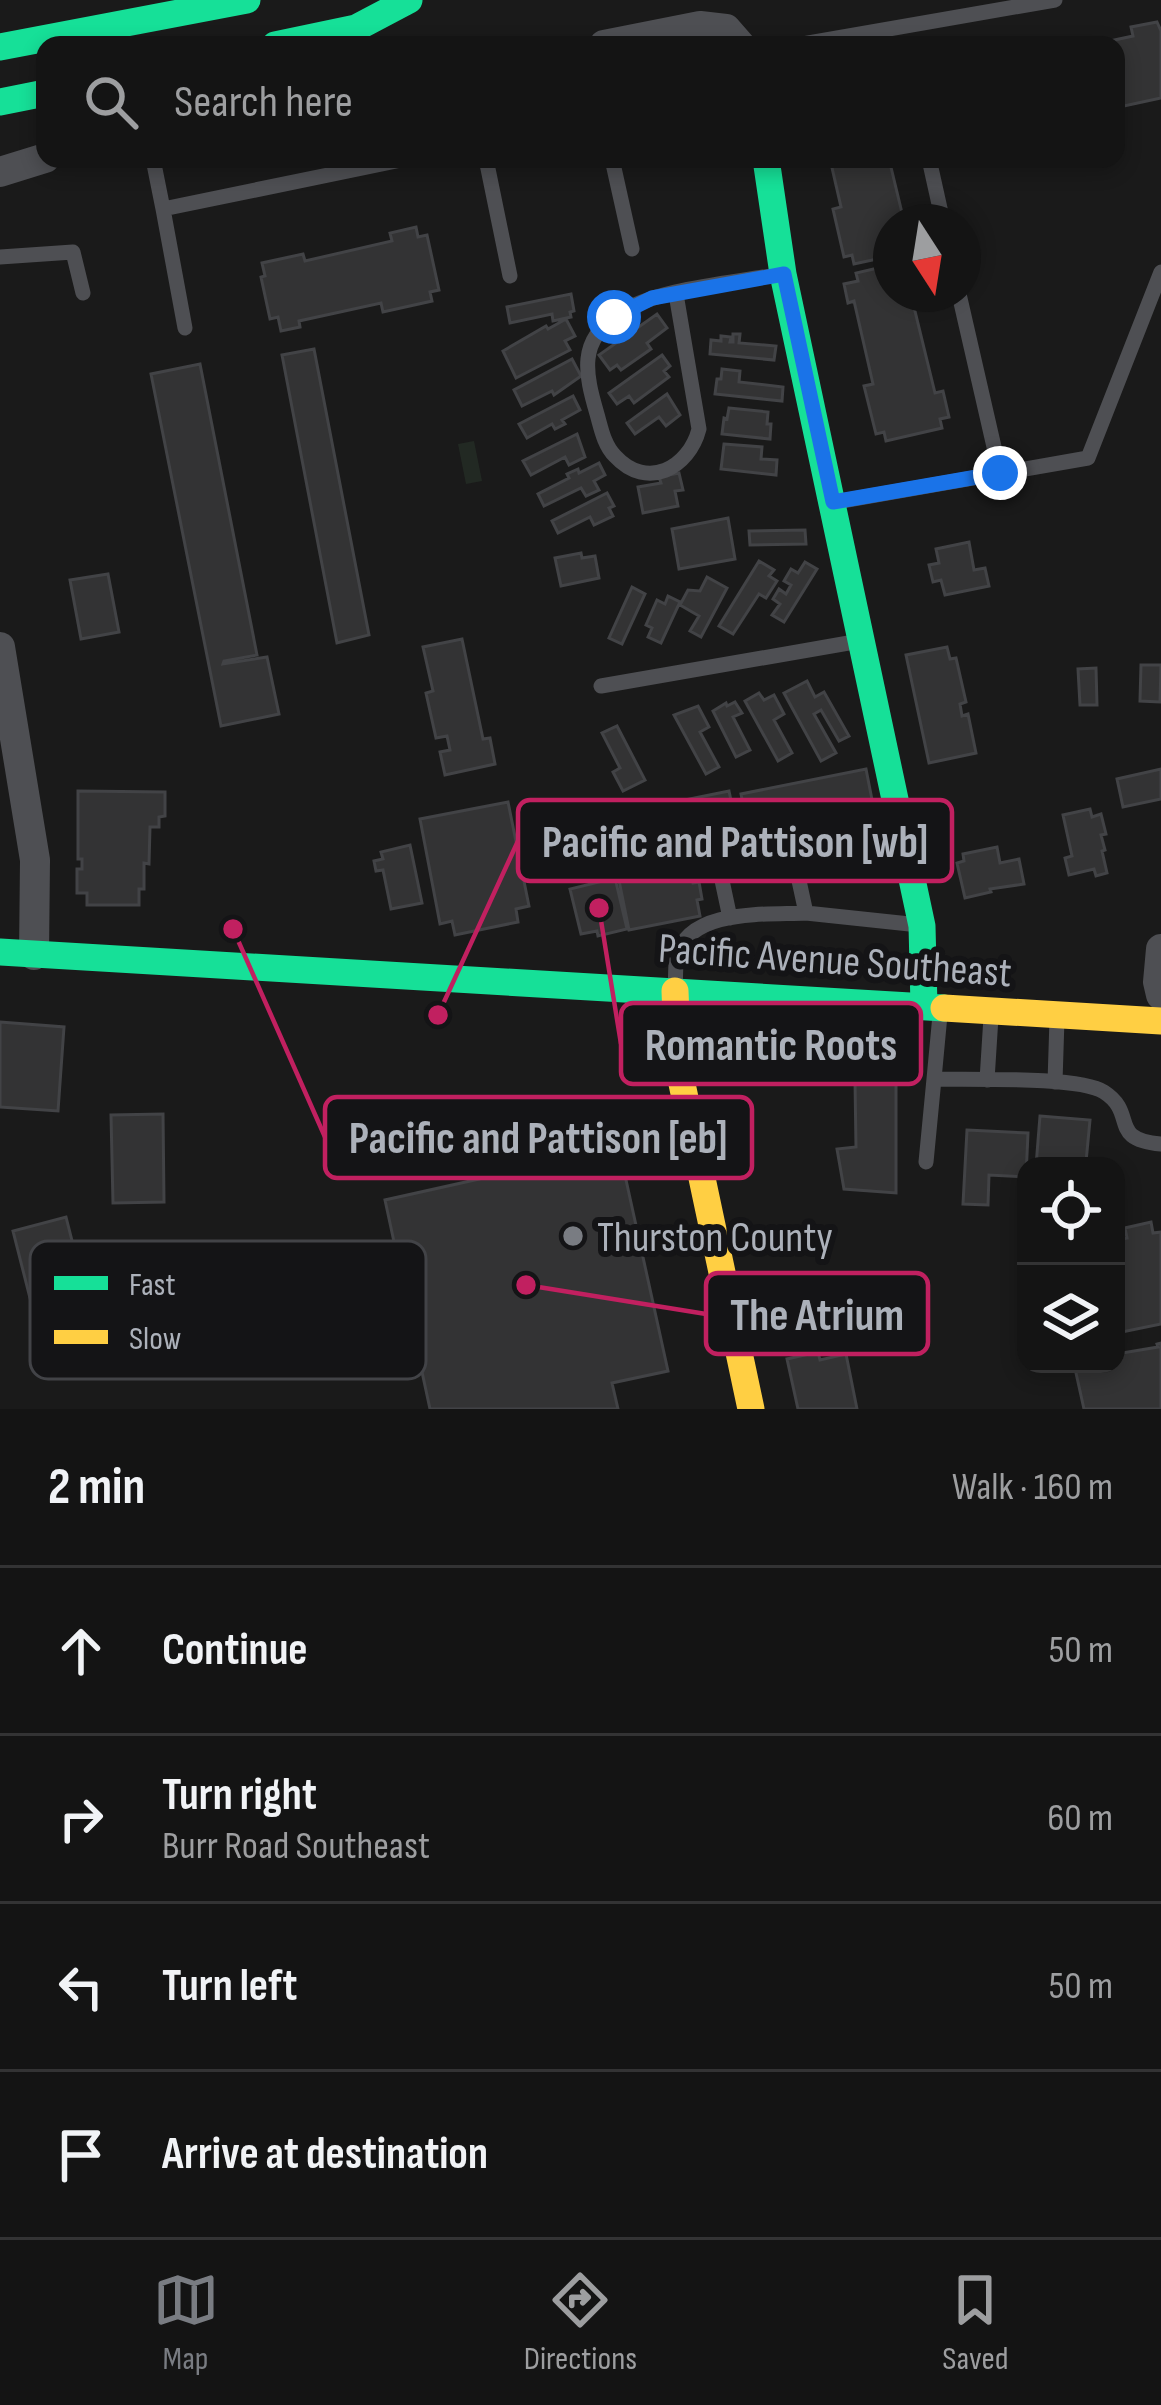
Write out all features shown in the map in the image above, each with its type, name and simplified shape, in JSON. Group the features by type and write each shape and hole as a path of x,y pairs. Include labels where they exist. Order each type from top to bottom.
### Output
{"main road":[{"path":"58,36 247,0"},
{"path":"317,36 356,28 409,0"},
{"path":"0,47 36,40"},
{"path":"0,102 36,95"},
{"path":"767,168 784,274 922,926 932,1007"},
{"name":"Pacific Avenue Southeast","path":"0,952 1161,1021"},
{"path":"675,991 678,1064 751,1409"}],"street":[{"path":"649,36 700,26 726,29 732,36"},
{"path":"0,172 36,161"},
{"path":"0,647 35,860 34,955"},
{"path":"1161,949 1161,995"}],"lane":[{"path":"845,36 1055,0"},
{"path":"898,26 901,36"},
{"path":"154,168 184,328"},
{"path":"163,208 361,168"},
{"path":"488,168 511,276"},
{"path":"614,168 632,250"},
{"path":"931,168 939,204"},
{"path":"0,256 74,251 83,293"},
{"path":"833,502 1088,458 1161,272"},
{"path":"676,294 698,428 695,444 684,460 663,471 641,472 624,465 607,446 589,382 588,354 597,334 633,305 676,294 784,274"},
{"path":"963,312 1000,473"},
{"path":"601,686 863,640"},
{"path":"793,853 806,913"},
{"path":"720,871 730,918"},
{"path":"675,991 677,954 686,938 711,920 806,913 922,926"},
{"path":"926,1162 934,1079 932,1007"},
{"path":"987,1080 991,1010"},
{"path":"1055,1082 1057,1015"},
{"path":"934,1079 1075,1083 1103,1092 1121,1111 1129,1135 1138,1142 1161,1144"},
{"path":"733,1321 878,1293"}],"shaded area":[{"path":"474,441 482,481 466,484 458,444"}],"building":[{"path":"1157,22 1161,31 1161,98 1125,106 1125,38 1133,36 1131,27"},
{"path":"832,168 891,168 900,204 873,204 873,260 854,264 852,255 844,257 833,209 841,207"},
{"path":"416,227 418,237 427,235 439,290 430,292 432,301 383,312 381,303 299,321 300,327 281,331 278,317 270,319 262,263 303,254 305,261 392,241 390,233"},
{"path":"873,269 873,312 915,312 935,393 943,391 949,417 940,419 942,428 886,441 884,432 876,434 864,386 873,384 854,301 848,303 844,284 858,281 856,273"},
{"path":"571,294 571,317 553,321 552,314 510,323 507,307"},
{"path":"657,314 667,328 647,343 651,349 621,370 617,365 610,370 599,355"},
{"path":"566,319 575,336 565,341 570,350 516,378 503,351"},
{"path":"733,334 740,334 739,343 776,346 774,360 710,354 711,340 721,341 721,336 733,342"},
{"path":"314,349 369,635 337,643 282,355"},
{"path":"662,355 670,366 664,371 669,377 634,403 629,396 617,404 609,393"},
{"path":"572,359 581,376 554,395 552,391 522,406 514,390"},
{"path":"200,364 257,655 223,664 267,657 279,714 221,726 151,374"},
{"path":"722,369 740,371 739,382 783,387 782,401 715,394"},
{"path":"667,394 680,415 666,426 659,417 635,434 627,423"},
{"path":"573,396 580,410 562,420 565,424 555,429 552,424 527,438 519,424"},
{"path":"729,408 768,412 770,439 722,434"},
{"path":"577,434 585,457 569,465 565,457 531,475 523,461"},
{"path":"724,444 762,447 761,459 777,460 776,475 721,469"},
{"path":"599,463 605,475 594,481 599,490 586,496 581,488 544,506 538,494 569,478 567,474"},
{"path":"679,473 683,490 675,491 678,506 643,513 638,487 661,483 659,477"},
{"path":"607,493 613,516 594,525 590,517 558,533 552,521"},
{"path":"728,518 735,559 679,569 672,529"},
{"path":"805,530 806,544 750,545 749,531"},
{"path":"969,542 974,570 985,568 989,586 945,595 941,580 933,582 929,565 939,563 936,549"},
{"path":"581,553 582,558 595,556 599,578 561,586 555,558"},
{"path":"759,561 774,570 769,576 777,581 766,598 759,594 733,634 719,626"},
{"path":"805,562 817,569 784,622 772,615 780,604 773,599 779,589 786,594 791,585 784,581 791,569 798,573"},
{"path":"108,574 119,632 81,639 70,580"},
{"path":"707,577 727,588 701,637 690,631 699,616 680,605 688,590 700,591"},
{"path":"632,587 645,594 622,644 609,638"},
{"path":"668,596 680,602 661,643 648,637 652,628 646,625 657,600 665,604"},
{"path":"462,639 483,739 490,738 495,764 445,775 440,752 450,750 447,736 436,738 426,693 433,691 423,647"},
{"path":"947,647 950,659 956,658 966,702 960,704 962,716 968,714 976,753 929,763 906,655"},
{"path":"1141,665 1161,665 1160,702 1140,701"},
{"path":"1096,668 1097,705 1080,705 1078,669"},
{"path":"807,681 815,697 824,692 849,736 839,741 821,710 814,714 836,753 821,761 784,693"},
{"path":"759,693 764,700 774,695 784,714 774,720 792,753 778,761 745,701"},
{"path":"735,702 742,713 733,717 750,750 736,757 713,711"},
{"path":"698,706 709,727 700,732 719,767 706,774 674,715"},
{"path":"617,726 645,780 623,791 613,772 620,768 602,733"},
{"path":"866,769 884,861 838,871 826,815 748,830 741,794"},
{"path":"1161,769 1161,799 1123,807 1117,779"},
{"path":"78,791 165,792 165,816 159,817 159,827 150,827 149,864 144,863 139,905 87,905 87,893 77,893 77,869 82,869"},
{"path":"729,791 741,848 688,859 693,883 699,882 700,916 629,930 606,816"},
{"path":"508,802 529,906 516,909 518,922 455,935 452,921 440,924 420,819"},
{"path":"1090,809 1092,817 1101,814 1107,873 1096,876 1094,869 1069,875 1065,858 1072,856 1063,815"},
{"path":"410,845 422,903 391,909 383,870 376,871 374,861 383,859 381,852"},
{"path":"997,847 1000,863 1019,859 1024,884 965,898 957,863 964,861 963,854"},
{"path":"615,878 627,929 598,936 597,931 581,934 570,889"},
{"path":"0,1022 64,1027 58,1111 0,1107"},
{"path":"855,1080 896,1082 896,1193 844,1189 837,1149 856,1147"},
{"path":"163,1114 164,1202 113,1203 111,1115"},
{"path":"1040,1116 1090,1120 1086,1157 1037,1157"},
{"path":"967,1130 1028,1133 1027,1157 1017,1157 1017,1177 989,1175 988,1205 963,1204"},
{"path":"619,1148 668,1371 612,1383 618,1409 430,1409 424,1379 426,1241 394,1241 385,1200 479,1179 476,1162 509,1154 513,1171"},
{"path":"66,1217 72,1241 30,1241 30,1298 13,1231"},
{"path":"1151,1222 1153,1233 1161,1232 1161,1324 1125,1331 1127,1238 1125,1228"},
{"path":"1161,1343 1161,1409 1084,1409 1076,1373 1125,1373 1125,1352"},
{"path":"818,1352 820,1360 846,1354 857,1409 798,1409 787,1359"}],"traffic: fast":[{"path":"58,36 247,0"},
{"path":"318,36 356,28 409,0"},
{"path":"0,47 36,40"},
{"path":"0,102 36,95"},
{"path":"767,168 783,274 922,926 924,1006"},
{"path":"0,952 944,1008"}],"traffic: slow":[{"path":"675,991 678,1065 751,1409"},
{"path":"944,1008 1161,1021"}],"place":[{"name":"Romantic Roots","path":"599,908"},
{"name":"Pacific and Pattison [eb]","path":"233,929"},
{"name":"Pacific and Pattison [wb]","path":"438,1015"},
{"name":"Thurston County","path":"573,1236"},
{"name":"The Atrium","path":"526,1285"}],"route":[{"path":"614,317 652,298 784,274 833,502 1000,473"}]}
